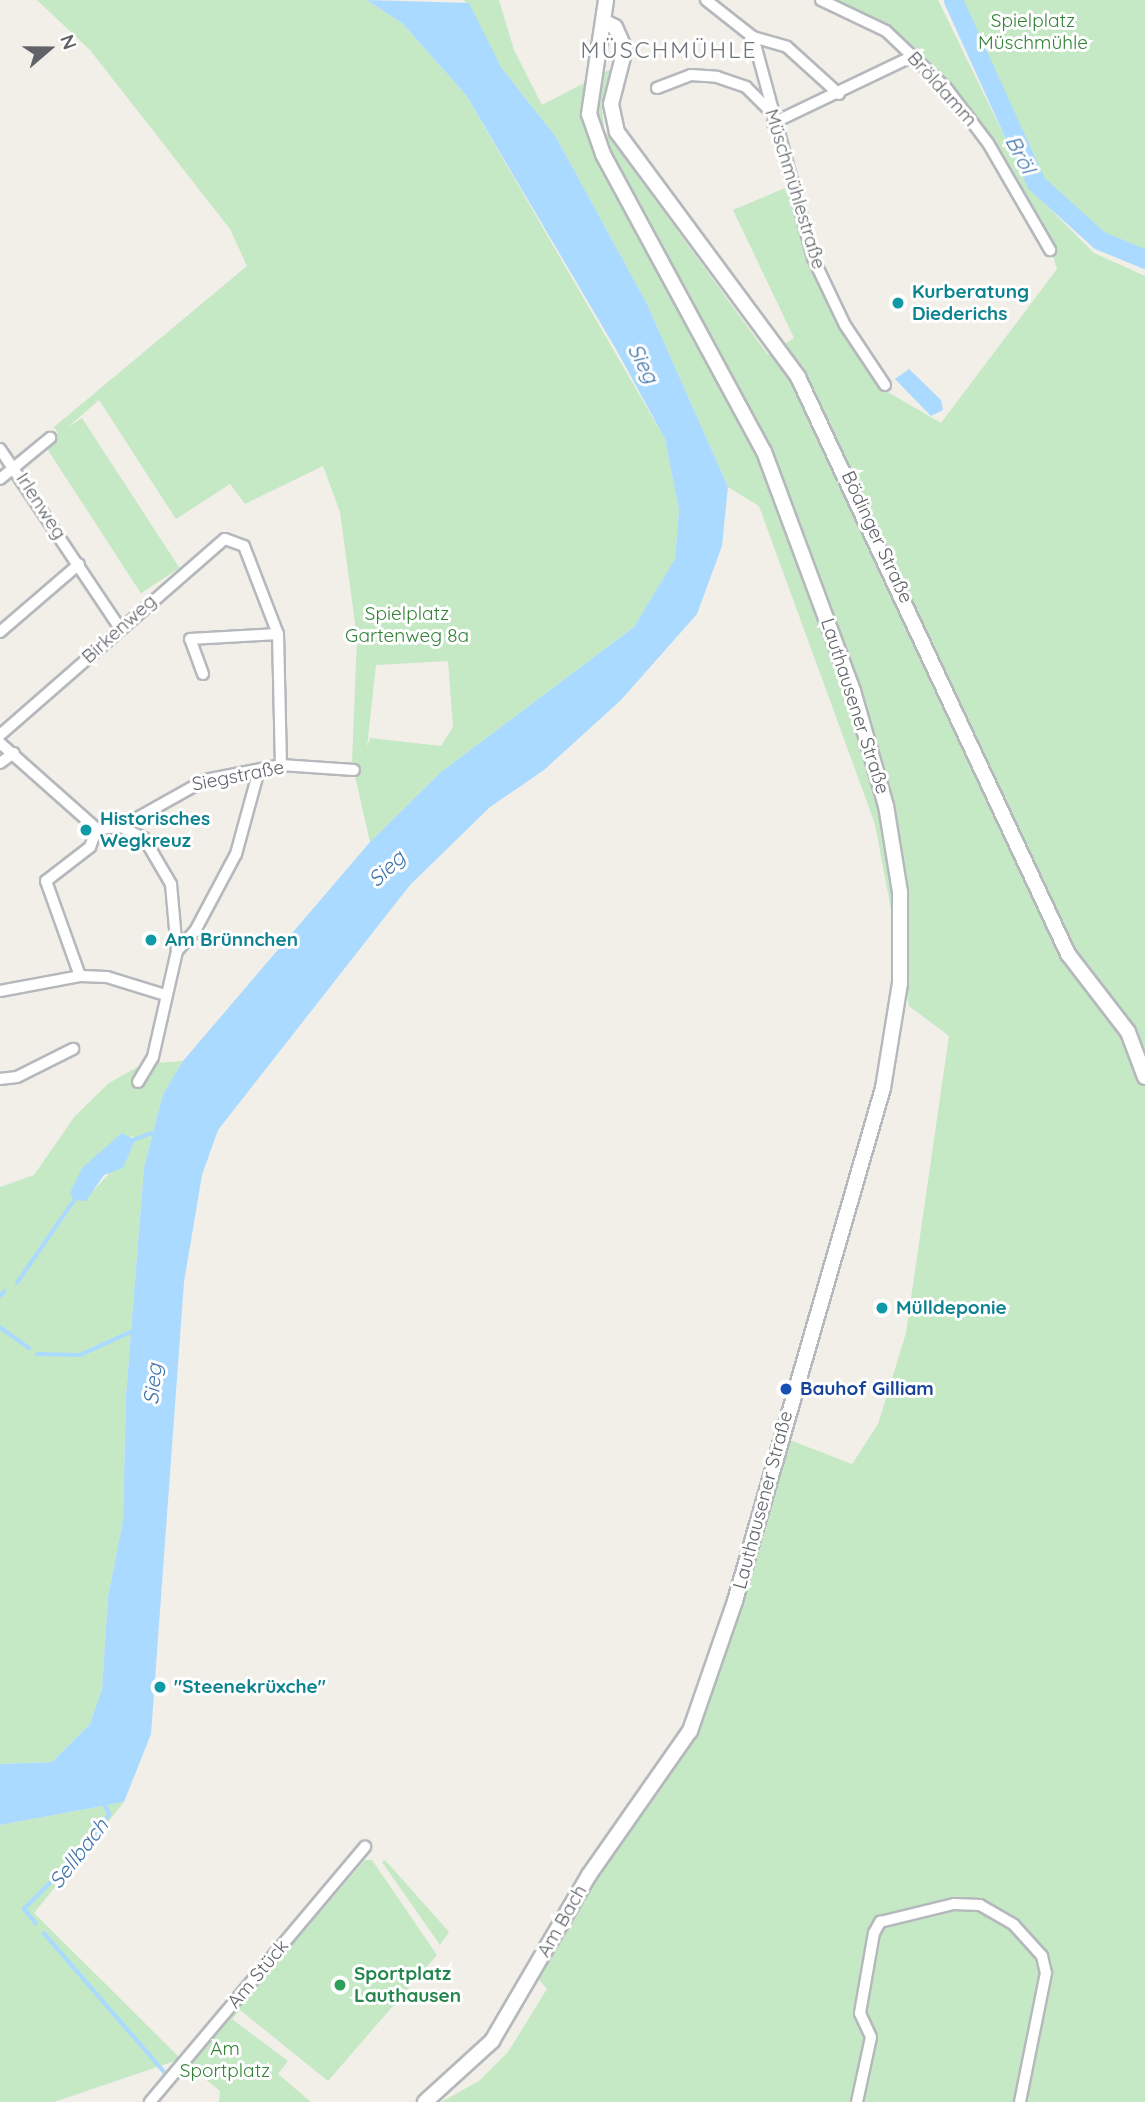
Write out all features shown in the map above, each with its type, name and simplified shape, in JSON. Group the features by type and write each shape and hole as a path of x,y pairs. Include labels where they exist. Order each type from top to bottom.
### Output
{"street":[{"name":"Lauthausener Straße","path":"606,0 605,22 589,114 603,154 764,452 853,691 886,806 900,892 900,983 883,1088 735,1601 690,1731"},
{"path":"706,0 753,37 787,47 839,94"},
{"name":"Bröldamm","path":"821,0 886,31 915,55 982,134 1050,250"},
{"name":"Bödinger Straße","path":"605,22 623,37 625,49 611,104 617,132 798,377 1068,954 1128,1032 1145,1077"},
{"name":"Müschmühlestraße","path":"753,37 769,110 801,198 813,258 845,325 885,385"},
{"path":"773,123 839,94 915,55"},
{"path":"657,88 691,75 717,77 746,87 769,110"},
{"path":"0,479 50,438"},
{"name":"Irlenweg","path":"0,449 15,466 120,628"},
{"name":"Birkenweg","path":"0,735 120,628 225,540 244,546 278,634"},
{"path":"1,631 79,564"},
{"path":"203,674 190,639 278,634 281,765"},
{"path":"0,743 14,753 63,806 97,830 90,847 46,881 80,976"},
{"path":"0,763 14,753"},
{"name":"Siegstraße","path":"97,830 121,827 184,786 281,765 354,770"},
{"path":"177,951 195,931 236,854 259,770"},
{"path":"121,827 144,838 171,884 177,951 153,1057 138,1082"},
{"path":"0,991 80,976 107,976 165,995"},
{"path":"0,1079 18,1077 74,1049"},
{"name":"Am Bach","path":"425,2102 492,2041 589,1875 690,1731"},
{"name":"Am Stück","path":"150,2102 365,1847"},
{"path":"857,2102 871,2037 860,2013 874,1933 880,1922 954,1904 980,1905 1014,1925 1042,1956 1046,1973 1020,2102"}],"green space":[{"name":"Spielplatz Gartenweg 8a","path":"37,0 367,0 403,24 466,95 665,439 679,510 675,560 634,627 441,772 370,842 352,763 357,638 340,512 323,466 245,504 230,484 176,519 99,400 59,435 54,427 247,266 230,229 90,50","holes":["448,661 453,727 441,746 370,738 367,747 376,665"]},
{"path":"464,0 499,0 514,50 542,105 613,68 602,105 604,130 768,355 794,338 733,210 785,188 881,388 941,423 1057,269 1050,245 961,99 888,29 828,0 938,0 1030,189 1094,253 1145,276 1145,2102 441,2102 479,2081 508,2052 547,1989 536,1976 691,1731 787,1439 852,1464 878,1424 906,1333 949,1036 909,1006 875,824 759,506 728,487 647,304 556,137 501,67"},
{"name":"Spielplatz Müschmühle","path":"958,0 1145,0 1145,255 1103,238 1040,182 982,57 997,42 970,30"},
{"path":"82,418 179,568 141,593 43,443"},
{"path":"183,1061 163,1094 144,1167 126,1396 123,1520 108,1597 102,1689 90,1724 52,1762 0,1764 0,1187 34,1175 75,1116 109,1083 143,1064","holes":["134,1135 115,1167 94,1190 89,1163"]},
{"path":"124,1802 34,1913 181,2059 54,2102 0,2102 0,1825"},
{"name":"Sportplatz Lauthausen","path":"365,1860 372,1860 437,1955 328,2081 240,2010 232,2019 288,2061 278,2074 311,2102 219,2102 220,2091 188,2065"},
{"path":"385,1860 449,1932 440,1945 382,1862"}],"water":[{"name":"Sieg","path":"367,0 469,3 501,67 556,137 647,304 728,487 722,546 697,614 621,700 544,770 490,807 410,885 218,1130 202,1175 184,1282 151,1734 124,1802 0,1825 0,1764 52,1762 90,1724 102,1689 108,1597 123,1520 126,1396 144,1167 163,1094 183,1061 370,842 441,772 634,627 675,559 679,510 665,439 617,351 466,95 403,24"},
{"path":"909,369 941,400 943,410 931,416 895,379"},
{"path":"122,1133 135,1140 123,1168 104,1175 86,1201 74,1200 70,1193 82,1168"}],"waterway":[{"name":"Bröl","path":"953,0 1036,183 1099,240 1145,259"},
{"path":"131,1141 152,1133"},
{"path":"17,1283 77,1196"},
{"path":"0,1296 4,1292"},
{"path":"0,1327 29,1348"},
{"path":"37,1354 80,1355 133,1331"},
{"name":"Sellbach","path":"36,1924 24,1909 93,1840 109,1814 104,1804"},
{"name":"Sellbach","path":"44,1933 168,2076"}],"place":[{"name":"Kurberatung Diederichs","path":"898,303"},
{"name":"Historisches Wegkreuz","path":"86,830"},
{"name":"Am Brünnchen","path":"151,940"},
{"name":"Mülldeponie","path":"882,1308"},
{"name":"Bauhof Gilliam","path":"786,1389"},
{"name":"\"Steenekrüxche\"","path":"160,1687"},
{"name":"Sportplatz Lauthausen","path":"340,1985"}],"district":[{"name":"MÜSCHMÜHLE","path":"669,50"}],"park label":[{"name":"Am Sportplatz","path":"225,2060"}]}
